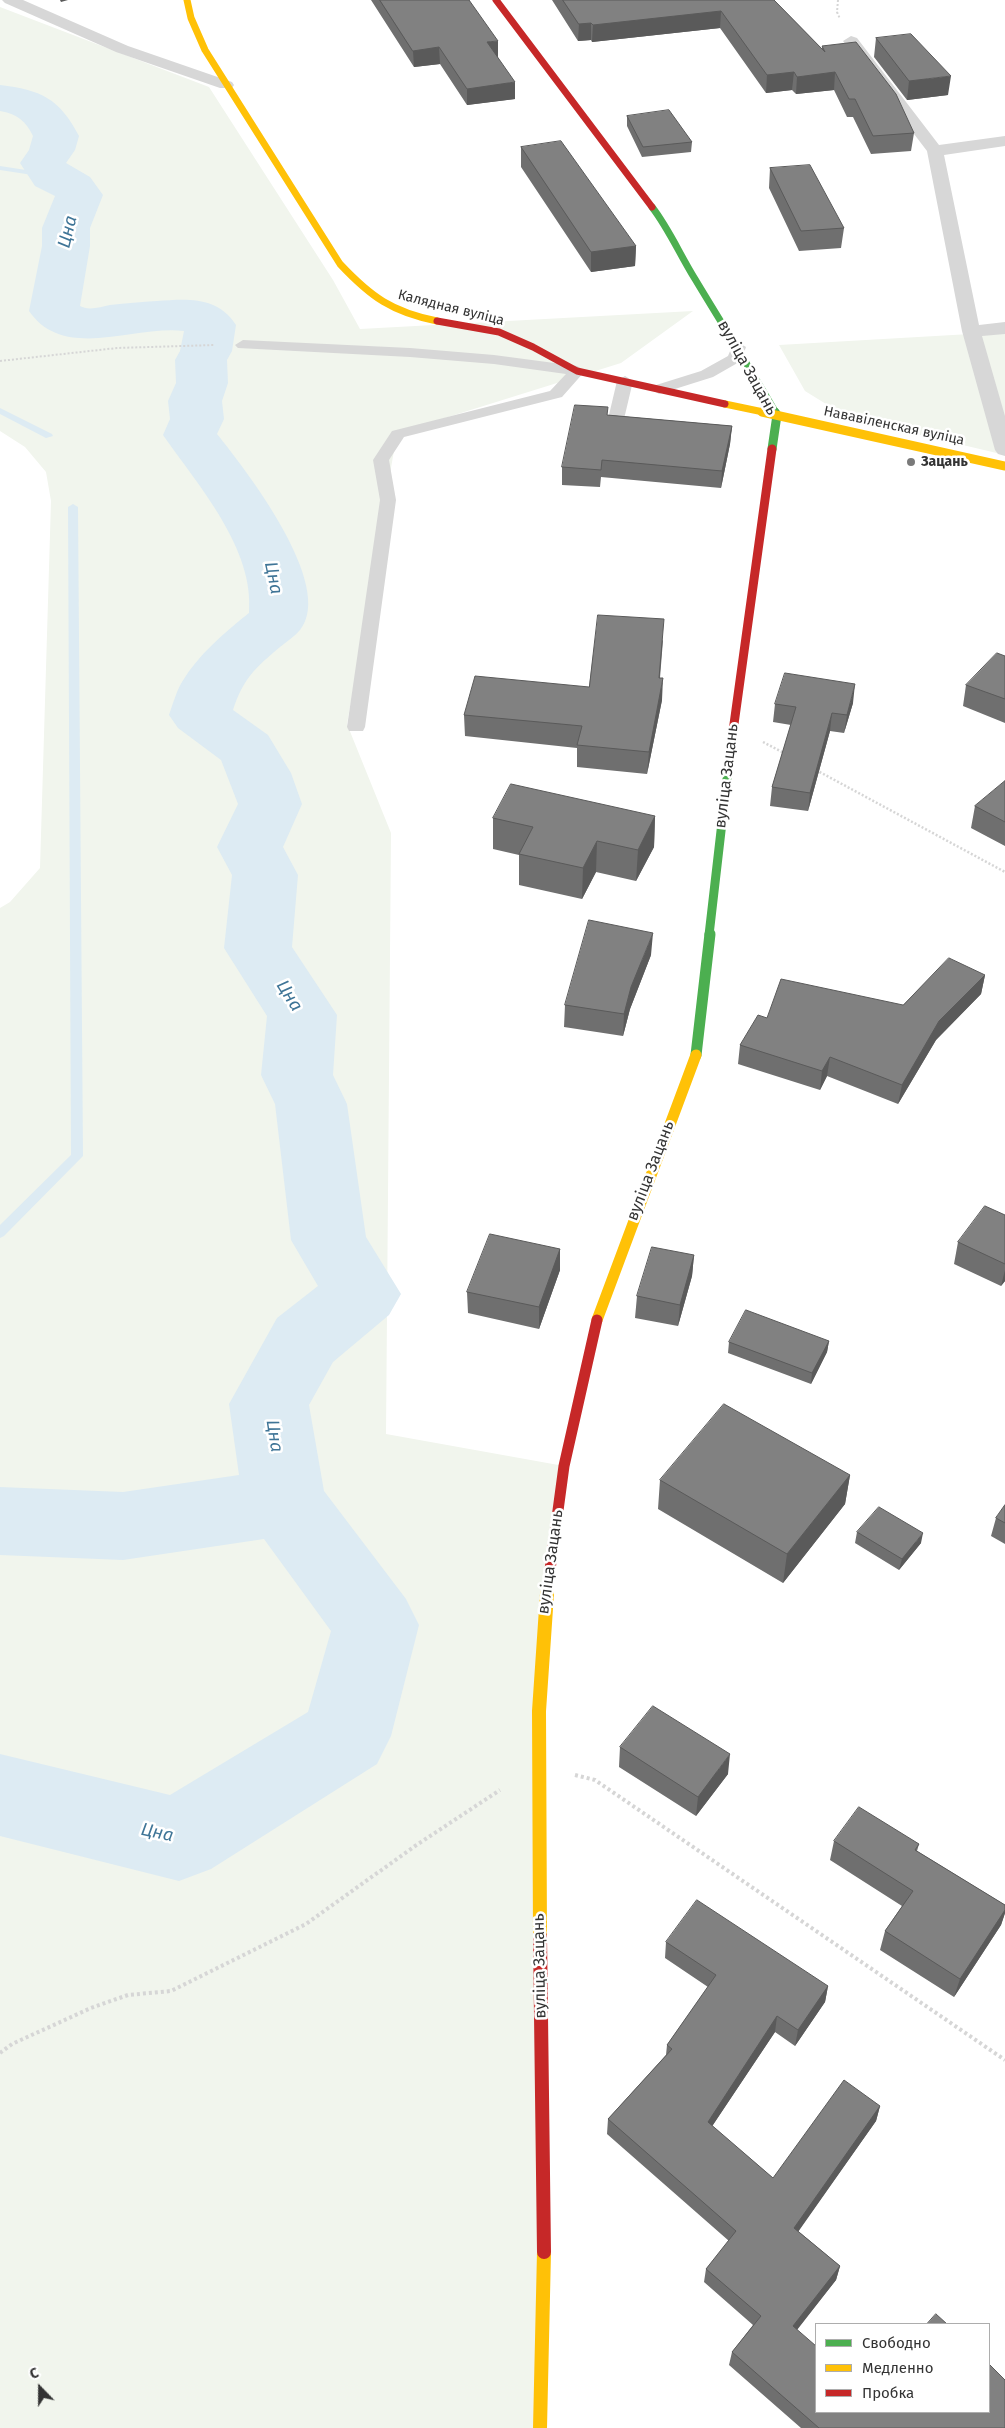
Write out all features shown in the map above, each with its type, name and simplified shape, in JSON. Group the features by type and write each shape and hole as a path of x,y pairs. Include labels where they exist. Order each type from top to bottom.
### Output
{"street":[{"path":"10,0 122,50 226,85"},
{"name":"Калядная вуліца","path":"187,0 191,18 205,50 340,264 365,291 387,308 411,316 488,329 524,343 577,371 777,416"},
{"name":"вуліца Зацань","path":"496,0 613,153 662,222 694,278 738,347 777,416 733,725 697,1052 596,1322 564,1466 543,1621 538,1765 544,2296 540,2428"},
{"path":"851,41 935,151 971,331 1005,450"},
{"path":"935,151 1005,141"},
{"path":"971,331 1005,328"},
{"name":"Нававіленская вуліца","path":"777,416 1005,466"}],"lane":[{"path":"242,345 348,347 460,355 577,371"},
{"path":"659,388 707,374 735,358 738,347"},
{"path":"356,727 388,500 382,460 386,453 398,434 556,394 577,371"},
{"path":"616,419 625,381"}],"path":[{"path":"0,361 176,344 242,345"},
{"path":"733,725 785,753"},
{"path":"812,768 1005,872"},
{"path":"0,2053 12,2044 91,2008 128,1996 171,1991 306,1924 415,1846 538,1765 595,1780 1005,2060"}],"shaded area":[{"path":"0,7 209,87 333,280 360,329 693,311 621,363 397,433 347,724 391,833 386,1434 564,1466 543,1621 540,2428 0,2428 0,908 10,902 40,868 51,501 46,472 25,447 0,431"},
{"path":"1005,332 1005,455 870,423 826,404 805,391 779,345"}],"building":[{"path":"380,0 469,0 498,41 487,42 515,82 467,89 439,47 413,51"},
{"path":"563,0 774,0 825,52 822,46 856,42 896,94 914,133 873,136 855,99 849,99 835,72 797,77 794,72 767,75 721,11 593,25 591,23 579,24"},
{"path":"911,34 951,76 909,81 876,38"},
{"path":"669,110 692,142 643,147 627,116"},
{"path":"561,141 636,246 591,252 521,147"},
{"path":"810,165 844,228 801,231 770,168"},
{"path":"575,405 608,407 607,415 732,426 722,471 602,460 601,470 562,467"},
{"path":"598,615 664,619 659,678 663,678 649,752 577,745 582,726 464,715 475,676 589,687"},
{"path":"997,653 1005,656 1005,699 966,685"},
{"path":"785,673 855,684 847,715 832,713 810,793 772,787 796,707 775,704"},
{"path":"1005,781 1005,822 975,806"},
{"path":"511,784 655,816 638,850 597,841 583,868 519,854 533,827 493,818"},
{"path":"589,920 653,933 631,987 624,1014 565,1005"},
{"path":"949,958 985,975 939,1021 902,1085 830,1057 822,1071 740,1045 758,1015 767,1018 781,979 903,1005"},
{"path":"985,1206 1005,1215 1005,1264 958,1242"},
{"path":"490,1234 560,1249 539,1307 467,1292"},
{"path":"652,1247 694,1255 680,1305 637,1296"},
{"path":"746,1310 829,1341 812,1373 729,1342"},
{"path":"724,1404 850,1475 787,1554 660,1480"},
{"path":"1005,1505 1005,1523 996,1518"},
{"path":"879,1507 923,1533 902,1559 857,1532"},
{"path":"653,1706 730,1754 698,1797 620,1747"},
{"path":"859,1807 919,1844 915,1850 1005,1905 1005,1910 960,1979 885,1931 913,1891 834,1841"},
{"path":"697,1900 828,1986 798,2030 777,2016 708,2122 773,2178 844,2080 880,2106 794,2228 840,2266 793,2326 815,2345 815,2413 990,2413 990,2365 1005,2380 1005,2428 819,2428 732,2352 761,2316 706,2269 736,2231 608,2119 672,2049 667,2045 716,1975 666,1942"},
{"path":"936,2314 946,2323 928,2323"}],"waterway":[{"name":"Цна","path":"0,98 20,101 34,107 46,118 56,136 52,150 43,163 52,176 73,187 79,195 66,228 66,246 54,311 70,322 86,324 121,319 193,314 211,325 206,351 201,360 202,383 195,401 197,419 190,435 229,488 256,532 275,574 279,592 278,619 239,651 211,684 200,715 246,749 259,773 270,804 250,847 265,875 258,948 302,1015 297,1075 311,1104 329,1240 362,1294 305,1340 269,1404 284,1502"},
{"path":"0,168 52,176"},
{"path":"0,411 49,436"},
{"path":"0,1233 77,1156 73,507"},
{"path":"0,1521 123,1526 284,1502"},
{"name":"Цна","path":"0,1795 179,1839 346,1736 376,1625 284,1502"}],"traffic: fast":[{"path":"652,207 663,221 694,278 738,347 777,415 772,449"},
{"path":"696,1055 730,753"}],"traffic: slow":[{"path":"187,0 191,18 205,50 340,264 362,287 382,303 406,314 437,321"},
{"path":"725,404 1005,466"},
{"path":"597,1320 696,1055"},
{"path":"540,1936 539,1711 544,1621 549,1577"},
{"path":"540,2428 544,2252"}],"traffic: jam":[{"path":"496,0 652,207"},
{"path":"437,321 499,332 533,347 577,371 725,404"},
{"path":"730,753 772,449"},
{"path":"549,1577 564,1466 597,1320"},
{"path":"540,1936 544,2252"}],"place":[{"name":"Зацань","path":"911,462"}]}
